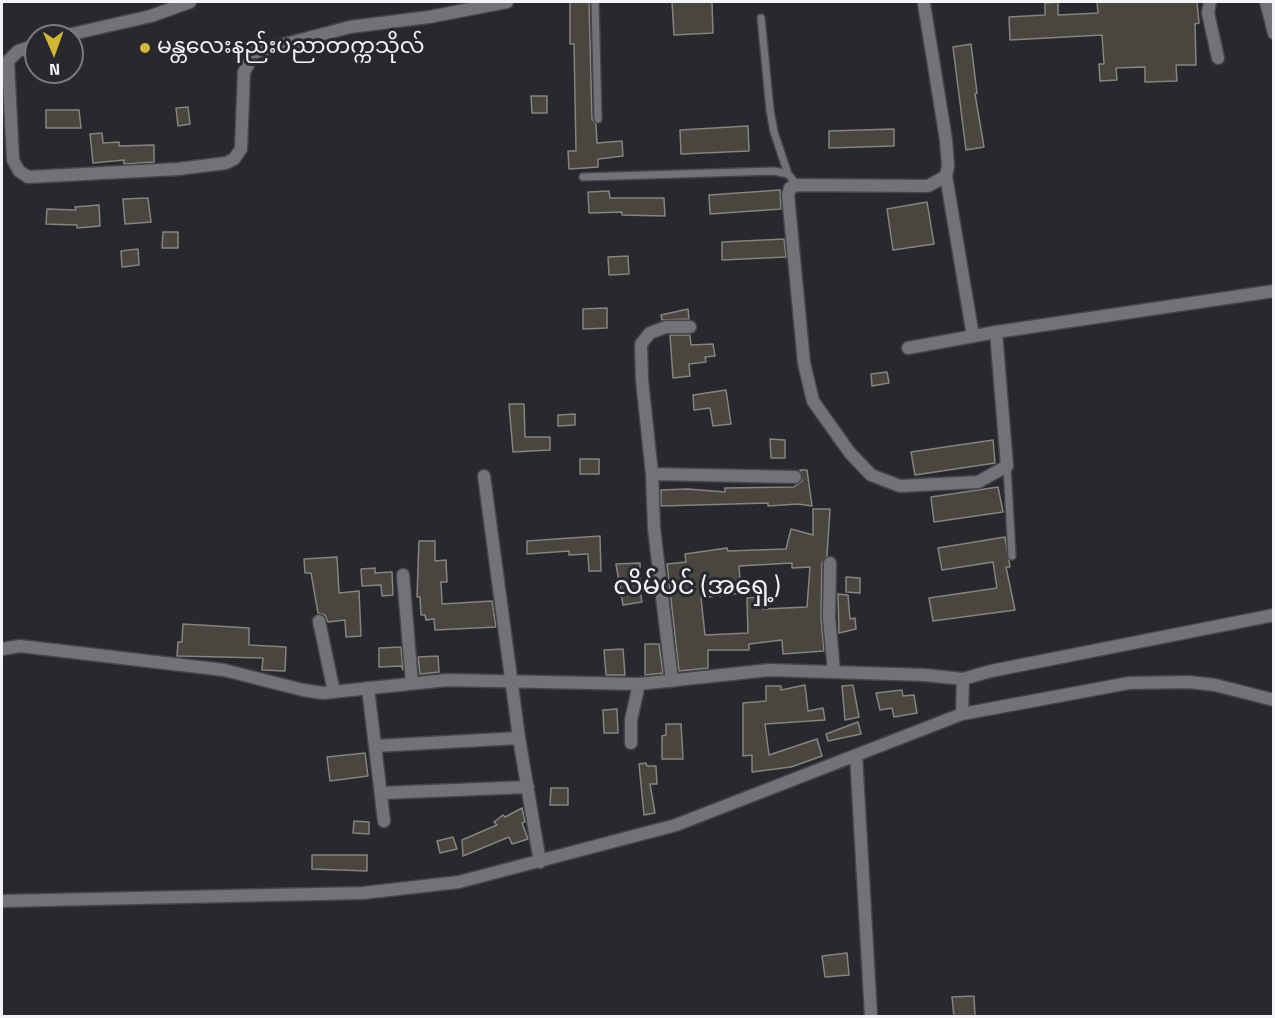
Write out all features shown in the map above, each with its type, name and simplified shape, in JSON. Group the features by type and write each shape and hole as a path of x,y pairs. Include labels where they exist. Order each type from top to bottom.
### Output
{"street":[{"path":"84,31 151,16 190,2"},
{"path":"24,49 8,60 13,160 19,171 28,177 178,169 226,163 234,159 241,149 244,72 255,52 350,27 439,16 507,2"},
{"path":"1210,2 1208,13 1218,58"},
{"path":"1266,2 1274,33"},
{"path":"924,4 946,140 948,166 946,176 973,336"},
{"path":"946,176 928,186 797,185 790,188 788,195 804,363 813,401 832,430 871,475 900,486 978,482 1007,466 996,332"},
{"path":"908,348 996,332 1274,291"},
{"path":"672,681 654,528 652,474 642,380 641,344 650,333 666,327 690,327"},
{"path":"652,474 795,477"},
{"path":"484,476 519,738 540,862"},
{"path":"830,563 829,618 834,671"},
{"path":"403,576 412,683"},
{"path":"2,650 20,646 224,670 303,690 334,692 447,680 511,679 639,684 736,672 834,671 963,679 991,670 1274,615"},
{"path":"319,621 334,692"},
{"path":"962,714 963,679"},
{"path":"2,901 363,893 459,882 676,825 962,714 1129,683 1189,682 1274,700"},
{"path":"630,743 631,720 639,684"},
{"path":"368,688 384,820"},
{"path":"375,746 519,738"},
{"path":"855,755 871,1017"},
{"path":"382,793 528,787"}],"lane":[{"path":"595,2 598,119"},
{"path":"761,18 770,110 788,174 797,185"},
{"path":"582,177 774,171 788,174"},
{"path":"1007,466 1012,556"}],"building":[{"path":"570,2 589,2 592,119 596,124 597,143 622,141 623,156 598,159 598,167 569,169 568,151 576,151 574,44 570,44"},
{"path":"672,2 712,2 713,33 674,35"},
{"path":"1058,2 1058,15 1098,13 1097,2 1197,2 1199,23 1195,24 1196,65 1176,65 1177,81 1145,82 1145,67 1116,68 1117,80 1100,81 1099,64 1104,64 1102,35 1010,40 1009,17 1045,15 1045,3"},
{"path":"971,44 977,93 975,94 984,147 966,150 953,47"},
{"path":"531,96 547,96 547,113 532,113"},
{"path":"188,107 190,124 178,126 176,108"},
{"path":"46,110 79,110 81,128 46,128"},
{"path":"748,126 749,151 681,154 680,130"},
{"path":"894,129 894,146 829,148 829,131"},
{"path":"102,133 103,143 119,142 119,146 154,145 154,162 124,164 124,160 93,163 90,134"},
{"path":"780,190 781,209 710,214 709,195"},
{"path":"609,191 610,198 664,198 665,216 622,215 622,212 589,213 588,192"},
{"path":"148,198 151,222 125,224 123,199"},
{"path":"927,202 934,244 893,250 887,209"},
{"path":"99,205 100,226 77,228 77,225 46,224 47,209 76,210 75,207"},
{"path":"163,232 178,232 178,248 162,248"},
{"path":"784,239 786,257 722,260 722,242"},
{"path":"138,249 139,265 122,267 121,251"},
{"path":"628,256 629,274 609,275 608,257"},
{"path":"607,308 607,328 583,329 583,309"},
{"path":"688,309 689,319 662,320 661,315"},
{"path":"670,335 690,335 691,345 713,344 715,356 705,357 706,362 689,364 690,376 673,378"},
{"path":"887,372 889,383 872,386 871,374"},
{"path":"726,390 731,424 713,426 710,408 694,410 693,395"},
{"path":"509,404 524,404 525,437 550,437 550,450 513,452"},
{"path":"575,414 575,425 558,426 558,415"},
{"path":"770,439 785,440 785,458 771,458"},
{"path":"993,440 995,463 915,475 911,452"},
{"path":"580,459 599,459 599,474 580,474"},
{"path":"800,470 807,470 812,506 798,504 768,506 768,503 661,506 661,490 688,489 725,492 725,488 794,487 802,481"},
{"path":"998,487 1003,512 934,522 931,497"},
{"path":"813,509 830,509 827,556 822,563 821,618 824,651 783,654 782,640 749,644 749,650 708,650 708,668 679,671 667,564 686,562 685,554 727,548 728,551 786,549 791,529 813,535","holes":["792,563 792,568 810,567 807,607 763,609 762,597 747,598 748,633 705,635 701,598 741,593 739,566"]},
{"path":"600,536 601,571 589,571 588,554 569,555 569,551 527,554 527,541"},
{"path":"1005,537 1010,567 1006,567 1015,610 933,621 929,598 997,588 993,562 942,570 938,548"},
{"path":"419,541 435,541 435,561 446,560 447,582 441,582 442,604 492,601 496,627 435,630 434,619 426,620 425,615 421,615 420,597 417,597"},
{"path":"337,557 339,593 359,591 361,636 346,637 345,620 328,622 325,615 318,613 311,573 305,573 304,559"},
{"path":"640,563 640,581 638,581 642,602 623,605 616,564"},
{"path":"375,568 375,573 392,572 393,595 382,596 381,585 362,586 361,569"},
{"path":"846,577 860,578 860,593 846,592"},
{"path":"838,594 848,595 850,619 855,618 856,629 839,633"},
{"path":"183,624 249,628 249,645 286,647 285,671 262,670 263,658 177,656 178,642 182,642"},
{"path":"645,644 659,644 663,673 645,675"},
{"path":"401,647 403,670 401,666 379,667 379,648"},
{"path":"623,649 625,675 606,675 604,650"},
{"path":"438,656 439,672 420,674 418,657"},
{"path":"805,685 808,711 823,708 825,720 765,724 769,755 817,739 822,756 791,767 752,772 752,755 743,756 743,703 766,701 766,686 781,686 781,690"},
{"path":"853,685 859,717 845,720 842,686"},
{"path":"902,690 903,696 914,695 917,713 894,717 892,708 880,710 876,693"},
{"path":"617,709 618,733 604,733 603,710"},
{"path":"858,722 861,734 828,741 826,734"},
{"path":"666,724 681,724 683,759 662,759 662,736 666,735"},
{"path":"365,753 368,776 330,781 327,757"},
{"path":"646,763 647,766 656,766 657,784 650,784 655,813 644,815 639,764"},
{"path":"551,788 568,788 568,805 550,805"},
{"path":"522,808 525,822 522,823 528,839 512,844 509,837 463,856 462,840 497,825 494,822 503,815 505,817"},
{"path":"354,821 369,822 369,834 353,833"},
{"path":"453,837 457,849 440,853 437,841"},
{"path":"312,855 367,855 367,871 312,869"},
{"path":"847,953 849,975 825,977 822,956"},
{"path":"974,996 975,1017 954,1017 952,997"}],"place":[{"name":"မန္တလေးနည်းပညာတက္ကသိုလ်","path":"145,48"}],"district":[{"name":"လိမ်ပင် (အရှေ့)","path":"697,588"}]}
